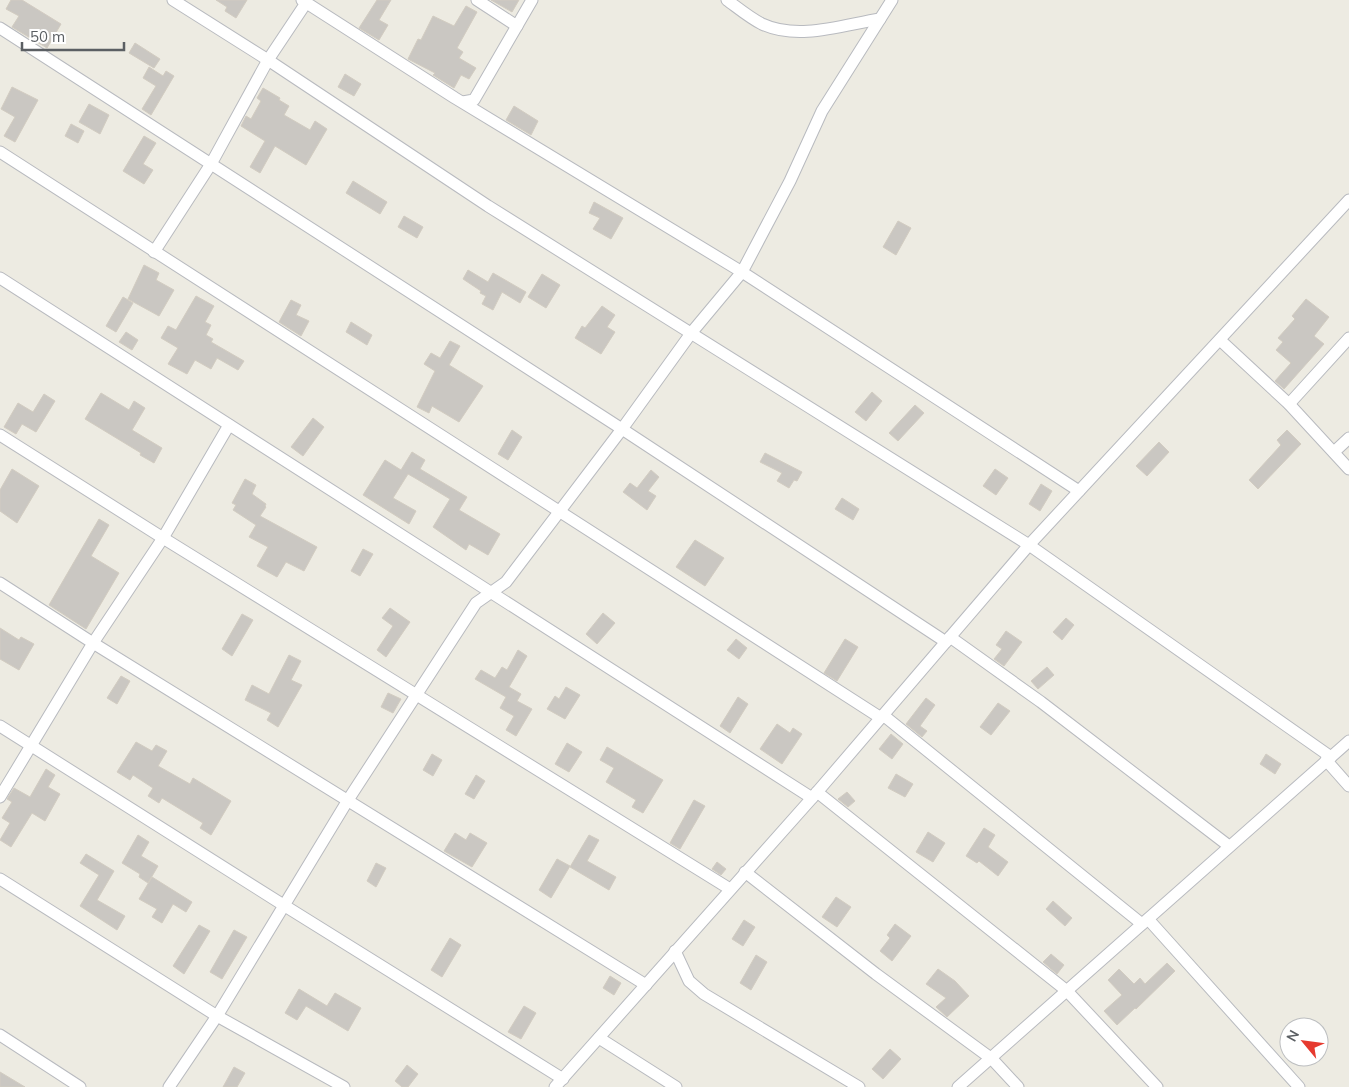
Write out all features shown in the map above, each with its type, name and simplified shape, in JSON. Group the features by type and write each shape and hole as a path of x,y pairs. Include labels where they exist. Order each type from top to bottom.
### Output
{"street":[{"path":"173,0 268,60 488,206 692,332 1029,545 1329,759 1349,786"},
{"path":"477,0 517,26"},
{"path":"463,102 474,100 532,0"},
{"path":"727,0 762,24 788,31 806,32 880,18"},
{"path":"169,1087 217,1016 348,800 476,603 506,582 622,429 692,332 742,272 790,181 822,111 892,0"},
{"path":"154,252 211,164 268,60 304,1 463,102 742,272 1079,491"},
{"path":"0,28 948,640 1041,702 1229,846"},
{"path":"2,158 154,252 559,513 882,716 1145,922 1299,1087"},
{"path":"0,726 559,1083 814,795 1029,545 1349,200"},
{"path":"0,278 491,593 814,795 1067,991 1157,1087"},
{"path":"1289,404 1349,338"},
{"path":"1220,340 1289,404 1349,469"},
{"path":"0,797 93,643 163,538 230,425"},
{"path":"0,435 416,696 730,889"},
{"path":"1334,452 1349,438"},
{"path":"0,583 93,643 646,985"},
{"path":"958,1087 1349,741"},
{"path":"745,872 876,974 992,1058 1018,1087"},
{"path":"0,879 217,1016 344,1087"},
{"path":"676,951 689,981 704,994 859,1087"},
{"path":"0,1035 80,1087"},
{"path":"599,1038 676,1087"}],"building":[{"path":"11,0 22,0 61,24 47,48 12,27 19,16 6,9"},
{"path":"216,0 247,0 236,18 225,11 227,7"},
{"path":"377,0 391,0 379,20 388,25 379,40 359,28"},
{"path":"491,0 519,0 512,12"},
{"path":"466,6 477,12 457,48 463,52 459,58 476,68 469,79 461,75 454,88 433,75 435,73 408,59 418,39 421,40 433,16 454,26"},
{"path":"135,43 160,59 154,68 129,53"},
{"path":"149,67 163,76 166,71 174,76 151,115 142,109 156,86 143,78"},
{"path":"345,74 361,84 354,96 338,87"},
{"path":"12,87 38,100 15,142 4,136 15,117 1,109"},
{"path":"263,88 289,106 284,115 310,130 315,121 327,129 306,165 275,146 260,173 250,167 265,141 241,126 246,116 251,119 261,101 257,98"},
{"path":"89,104 109,115 100,134 79,122"},
{"path":"514,106 538,121 531,135 506,120"},
{"path":"71,124 84,131 78,143 65,136"},
{"path":"144,136 156,143 143,164 153,170 144,184 123,171"},
{"path":"353,181 387,202 380,214 346,193"},
{"path":"594,202 623,218 611,239 593,229 600,218 589,213"},
{"path":"404,216 423,227 417,238 398,227"},
{"path":"898,221 911,228 896,255 883,247"},
{"path":"144,265 159,273 156,280 174,290 159,316 128,299"},
{"path":"468,270 488,282 493,273 526,292 520,303 502,292 493,310 482,304 486,296 463,279"},
{"path":"542,274 560,285 546,308 528,297"},
{"path":"196,296 214,306 205,322 211,325 206,335 213,339 211,342 244,361 238,370 217,358 211,369 195,360 187,374 168,364 178,348 161,338 168,326 176,330"},
{"path":"123,297 133,303 116,332 106,326"},
{"path":"1306,299 1329,317 1314,336 1324,344 1284,389 1275,381 1291,363 1276,350 1283,342 1278,338 1295,319 1292,316"},
{"path":"291,300 301,305 296,315 309,321 301,336 279,322"},
{"path":"602,306 615,315 607,327 615,332 601,354 575,338 582,326 585,328"},
{"path":"351,322 372,335 367,345 346,332"},
{"path":"126,332 138,340 132,350 119,342"},
{"path":"450,341 460,346 449,365 483,386 459,422 432,406 429,413 417,407 435,371 424,364 431,353 440,358"},
{"path":"872,392 882,401 866,421 855,412"},
{"path":"101,393 129,410 134,401 145,408 132,430 162,448 154,463 85,419"},
{"path":"44,394 55,401 36,432 22,424 16,434 4,427 18,403 33,412"},
{"path":"915,405 924,413 898,441 889,433"},
{"path":"313,418 324,427 303,456 291,447"},
{"path":"512,430 522,437 508,460 498,454"},
{"path":"1287,430 1301,444 1258,489 1249,480 1281,445 1277,440"},
{"path":"1159,442 1169,452 1147,476 1136,466"},
{"path":"412,452 425,460 420,469 467,497 459,510 500,534 488,555 469,544 466,550 433,527 450,499 408,474 393,498 416,511 409,524 363,495 385,460 401,470"},
{"path":"765,453 802,472 797,481 794,480 789,488 777,481 782,473 760,462"},
{"path":"12,469 39,486 17,523 0,511 0,490"},
{"path":"995,469 1008,478 996,495 983,486"},
{"path":"651,470 659,477 648,491 656,496 647,510 623,492 630,483 637,488"},
{"path":"245,479 256,485 252,494 266,504 260,516 317,547 304,571 286,562 277,577 257,566 268,547 249,537 256,525 233,510 236,505 232,503"},
{"path":"1041,484 1052,491 1040,511 1029,504"},
{"path":"842,498 859,509 853,520 835,509"},
{"path":"99,519 109,525 91,556 119,573 86,629 49,605"},
{"path":"695,540 724,558 705,586 676,567"},
{"path":"363,549 373,554 360,576 351,571"},
{"path":"390,608 410,622 386,657 377,650 393,626 382,618"},
{"path":"603,613 615,623 597,644 586,634"},
{"path":"242,614 253,620 232,656 222,649"},
{"path":"1066,618 1074,625 1062,640 1053,632"},
{"path":"0,628 19,640 21,637 34,644 19,670 0,659"},
{"path":"1006,631 1022,642 1004,666 994,659 1002,649 996,645"},
{"path":"736,639 747,648 739,659 727,650"},
{"path":"845,639 858,647 837,681 824,673"},
{"path":"518,650 527,656 509,687 521,694 517,701 532,709 516,736 506,730 514,716 500,708 506,697 475,679 481,670 495,678 502,667 507,670"},
{"path":"289,655 301,661 291,680 302,685 278,727 267,720 271,713 245,700 252,685 269,694"},
{"path":"1047,667 1054,675 1038,689 1031,681"},
{"path":"121,676 130,681 117,704 107,698"},
{"path":"566,687 580,695 565,719 547,709 555,696 559,699"},
{"path":"388,693 401,699 393,713 381,707"},
{"path":"738,697 748,704 730,733 720,726"},
{"path":"926,698 935,705 920,726 927,731 922,737 906,724"},
{"path":"998,703 1010,711 991,735 980,727"},
{"path":"777,724 790,733 793,728 802,734 782,764 760,749"},
{"path":"891,734 903,744 892,759 879,749"},
{"path":"136,742 152,751 156,745 167,751 158,766 190,784 193,778 231,801 211,835 200,828 203,823 162,798 159,803 148,796 153,788 133,775 130,780 117,772"},
{"path":"567,743 582,752 569,772 555,764"},
{"path":"607,747 663,780 643,813 632,807 636,800 606,782 614,768 600,760"},
{"path":"432,754 442,760 433,776 423,770"},
{"path":"1266,754 1281,764 1275,774 1260,764"},
{"path":"46,769 55,775 48,787 60,794 45,821 32,813 11,847 0,840 10,823 2,818 12,802 7,799 14,788 30,797"},
{"path":"896,774 913,784 905,797 888,788"},
{"path":"476,775 485,781 474,799 465,794"},
{"path":"847,792 855,801 848,807 838,799"},
{"path":"694,800 705,806 680,849 670,843"},
{"path":"984,828 995,835 988,847 1008,862 998,876 979,861 977,863 966,856"},
{"path":"928,832 945,843 933,862 916,852"},
{"path":"455,833 466,840 470,833 487,843 472,867 444,851"},
{"path":"138,835 149,842 141,856 158,866 148,883 139,877 140,874 122,863"},
{"path":"589,835 599,840 587,861 616,877 609,890 570,867"},
{"path":"86,854 114,871 97,900 125,916 117,930 80,906 99,875 80,863"},
{"path":"557,859 570,866 551,898 539,890"},
{"path":"717,862 726,869 721,875 712,869"},
{"path":"376,863 386,868 376,887 367,881"},
{"path":"152,877 192,902 186,912 173,904 162,923 152,917 157,909 139,899"},
{"path":"836,897 851,907 837,927 822,917"},
{"path":"1053,901 1072,918 1065,926 1046,909"},
{"path":"744,920 755,927 743,946 732,939"},
{"path":"895,924 911,936 892,961 880,951 890,938 887,935"},
{"path":"199,925 210,931 184,974 173,966"},
{"path":"234,930 247,937 222,979 210,972"},
{"path":"450,938 461,945 442,977 431,970"},
{"path":"1051,954 1064,965 1057,974 1043,962"},
{"path":"756,955 767,962 751,990 740,983"},
{"path":"1167,963 1175,971 1117,1025 1104,1011 1122,995 1108,980 1119,969 1134,984 1140,978 1145,984"},
{"path":"938,969 955,981 969,996 947,1017 936,1007 946,998 926,984"},
{"path":"610,976 621,983 614,995 603,988"},
{"path":"299,989 327,1006 335,993 361,1008 348,1031 306,1006 297,1020 285,1013"},
{"path":"524,1006 536,1013 521,1039 508,1032"},
{"path":"890,1049 901,1059 883,1079 872,1069"},
{"path":"407,1065 418,1074 408,1087 402,1087 395,1081"},
{"path":"234,1067 245,1073 237,1087 223,1087"},
{"path":"0,1072 25,1087 0,1087"}]}
